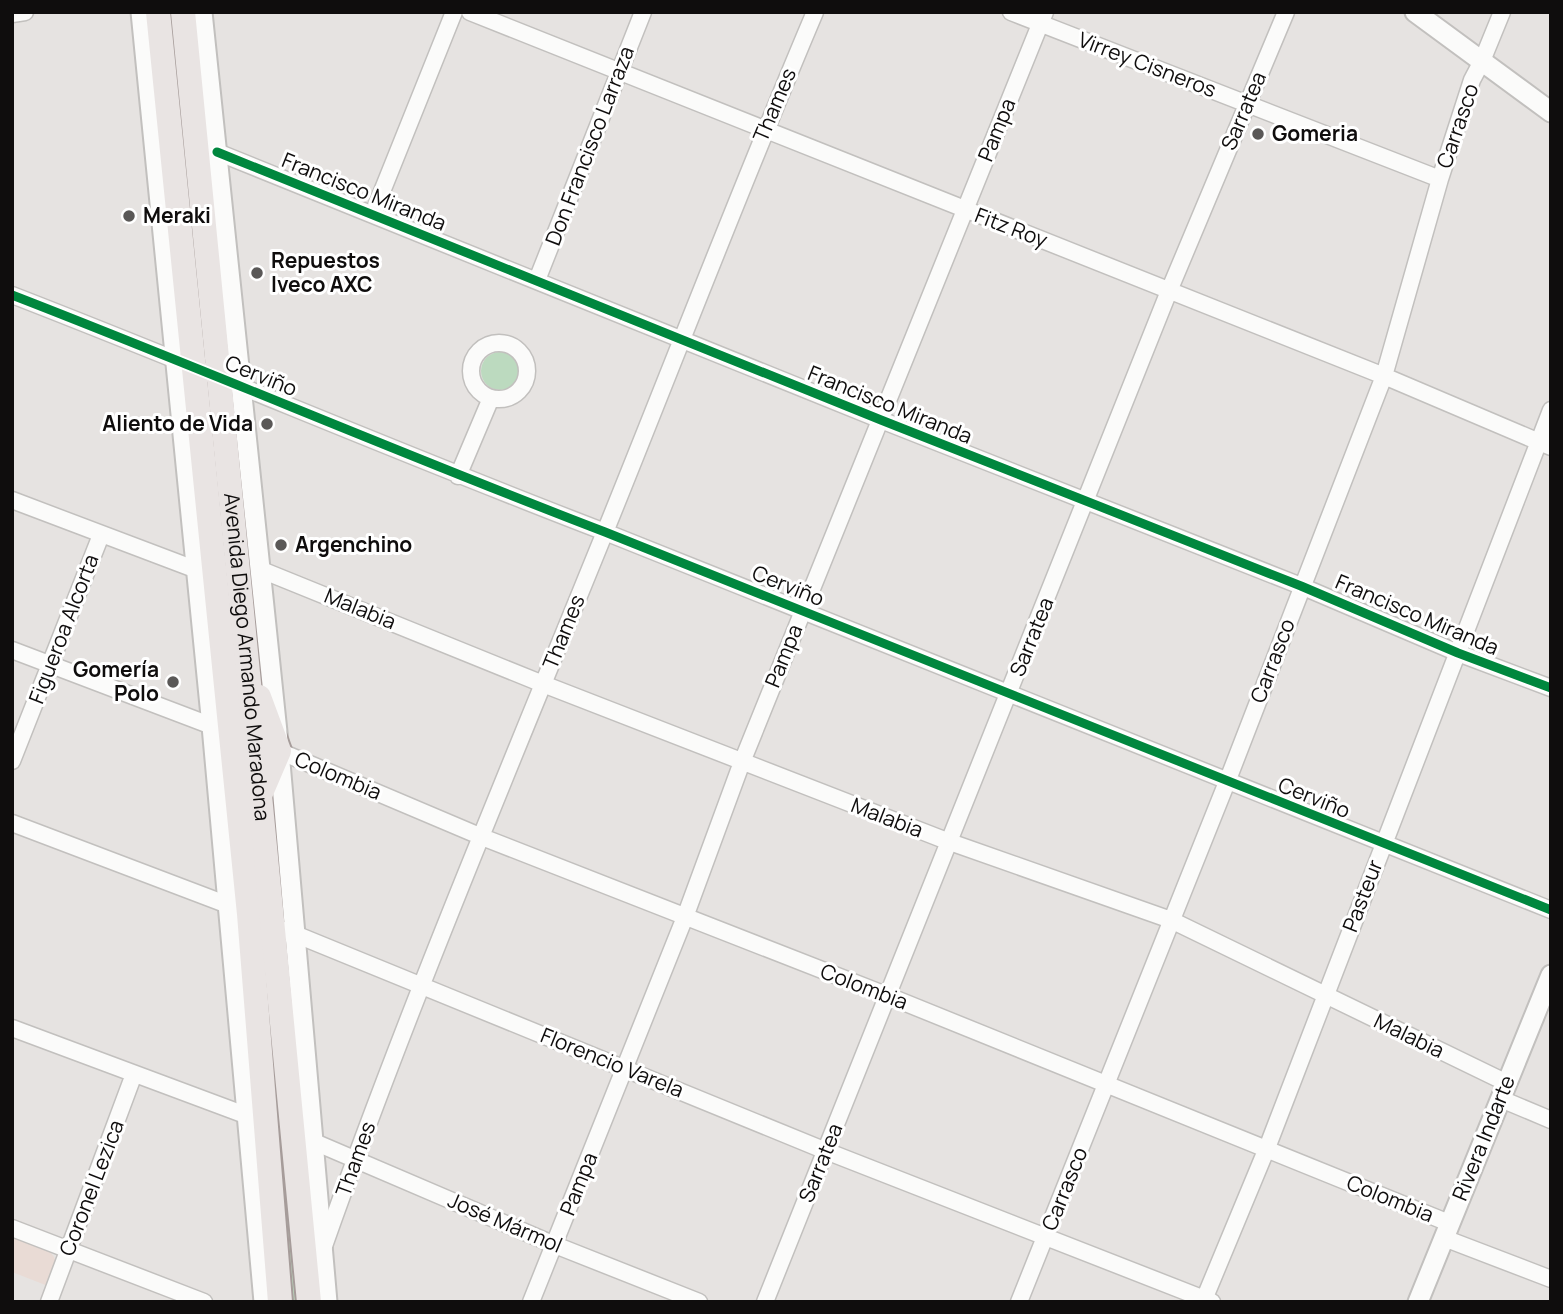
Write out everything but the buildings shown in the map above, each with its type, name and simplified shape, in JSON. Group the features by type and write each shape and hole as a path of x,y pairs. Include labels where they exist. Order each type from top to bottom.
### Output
{"main road":[{"name":"Avenida Diego Armando Maradona","path":"158,12 185,363 200,432 205,566 249,914 309,1302"},
{"name":"Avenida Diego Armando Maradona","path":"183,12 231,383 248,667 260,797 249,914 280,1302"},
{"path":"159,179 185,363"},
{"path":"200,432 188,487 205,566"},
{"path":"248,667 279,751 260,797"},
{"path":"258,1025 248,1116 271,1188"}],"street":[{"path":"12,14 25,12"},
{"path":"141,12 159,179"},
{"name":"Avenida Diego Armando Maradona","path":"202,12 217,152 231,383 259,569 279,751 327,1302"},
{"path":"373,214 454,12"},
{"name":"Fitz Roy","path":"470,12 1384,376 1545,444"},
{"name":"Don Francisco Larraza","path":"537,280 643,12"},
{"name":"Thames","path":"321,1254 354,1159 482,837 764,131 815,12"},
{"name":"Virrey Cisneros","path":"1011,12 1043,18 1246,104 1440,179"},
{"name":"Sarratea","path":"765,1302 1169,291 1286,12"},
{"path":"1415,12 1551,112"},
{"name":"Carrasco","path":"1020,1302 1227,782 1384,376 1440,179 1472,80 1502,12"},
{"name":"Pampa","path":"531,1302 685,917 742,762 802,611 1043,18"},
{"name":"Francisco Miranda","path":"217,152 1301,586 1458,653 1551,688"},
{"name":"Cerviño","path":"12,295 458,476 605,532 1551,910"},
{"name":"Avenida Diego Armando Maradona","path":"185,363 188,487"},
{"path":"458,476 491,398"},
{"name":"Pasteur","path":"1206,1301 1458,653 1545,444 1551,410"},
{"path":"12,500 101,535 205,566"},
{"name":"Figueroa Alcorta","path":"12,761 101,535"},
{"name":"Avenida Diego Armando Maradona","path":"205,566 212,726 249,914 248,1116 264,1302"},
{"name":"Malabia","path":"259,569 543,684 947,841 1171,920 1325,996 1504,1091 1551,1120"},
{"path":"12,650 212,726"},
{"name":"Colombia","path":"279,751 482,837 1267,1148 1551,1279"},
{"name":"Florencio Varela","path":"12,823 249,914 826,1151 1206,1301"},
{"name":"Rivera Indarte","path":"1418,1302 1551,975"},
{"path":"12,1028 248,1116"},
{"name":"Coronel Lezica","path":"49,1302 134,1074"},
{"name":"José Mármol","path":"312,1141 555,1245 699,1302"},
{"path":"12,1228 204,1302"}],"shaded area":[{"path":"12,1237 50,1252 54,1257 56,1263 48,1286 12,1272"}],"green space":[{"path":"500,352 513,358 519,371 513,384 500,390 487,384 481,371 487,358"},
{"path":"261,944 299,1302 292,1302"}],"cycle path":[{"path":"217,152 1301,586 1458,653 1551,688"},
{"path":"12,295 1551,910"}],"place":[{"name":"Gomeria","path":"1258,134"},
{"name":"Meraki","path":"129,216"},
{"name":"Repuestos Iveco AXC","path":"257,273"},
{"name":"Aliento de Vida","path":"267,424"},
{"name":"Argenchino","path":"281,545"},
{"name":"Gomería Polo","path":"173,682"}]}
